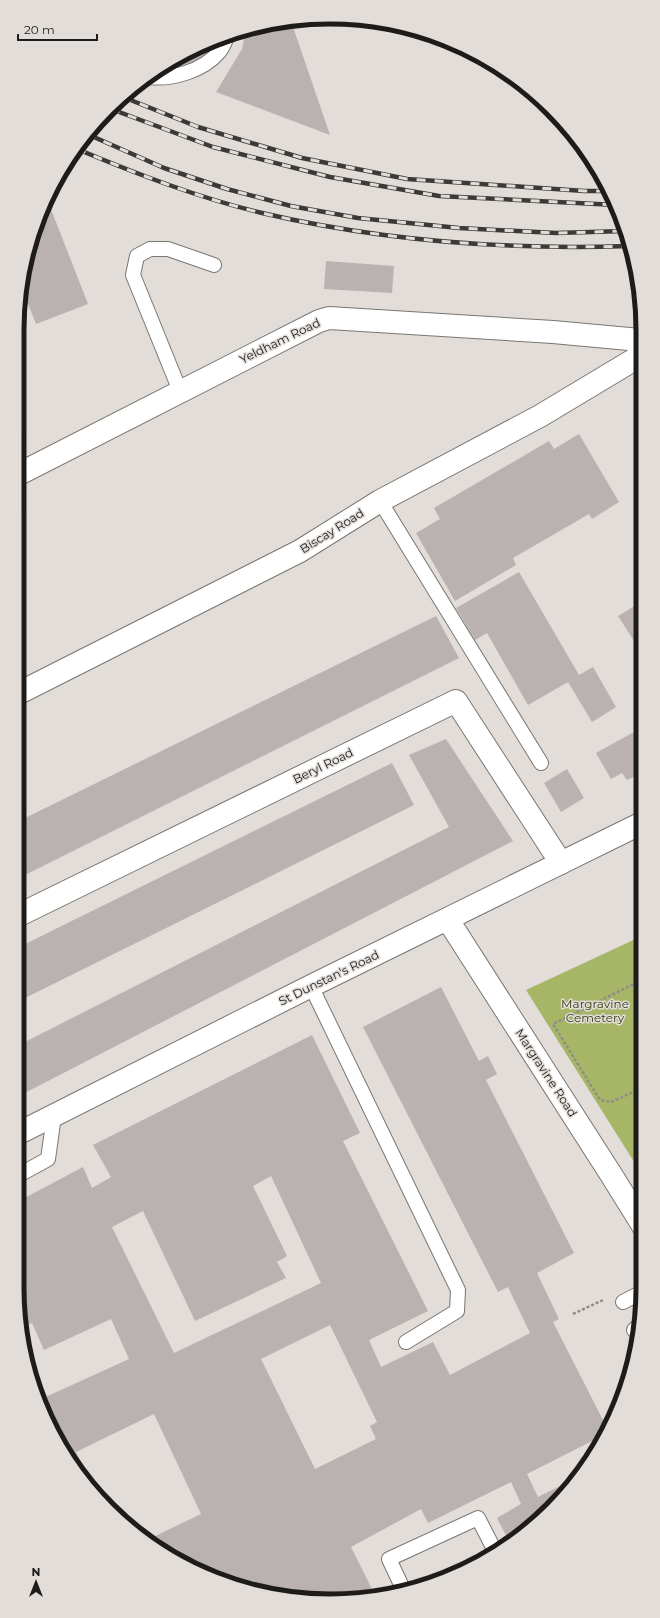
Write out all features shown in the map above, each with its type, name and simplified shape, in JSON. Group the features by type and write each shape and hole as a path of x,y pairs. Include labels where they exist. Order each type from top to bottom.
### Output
{"street":[{"name":"Yeldham Road","path":"24,471 319,321 329,318 553,332 636,340"},
{"name":"Biscay Road","path":"24,690 300,551 380,501 540,416 636,358"},
{"name":"Beryl Road","path":"24,913 456,701 561,863"},
{"name":"St Dunstan's Road","path":"24,1131 311,986 448,920 636,826"},
{"name":"Margravine Road","path":"448,920 636,1215"}],"lane":[{"path":"157,78 202,67 220,52 225,43"},
{"path":"180,391 133,275 137,256 150,249 168,249 214,265"},
{"path":"380,501 541,763"},
{"path":"311,986 458,1290 457,1311 406,1342"},
{"path":"24,1172 48,1159 54,1116"},
{"path":"623,1302 636,1295"},
{"path":"401,1586 389,1559 478,1518 493,1546"}],"path":[{"path":"636,983 553,1024 600,1100 611,1102 636,1091"},
{"path":"573,1314 594,1305"}],"green space":[{"name":"Margravine Cemetery","path":"636,939 636,1165 526,990"}],"building":[{"path":"293,27 330,135 216,92 242,49 245,36"},
{"path":"217,46 200,65 195,61 187,66 169,70"},
{"path":"50,207 88,304 36,324 26,299 27,290 34,251"},
{"path":"326,261 394,266 392,293 324,289"},
{"path":"579,434 619,502 592,519 589,514 513,558 516,565 455,601 416,533 440,519 434,508 549,441 554,449"},
{"path":"519,572 579,675 593,667 616,707 592,722 568,682 528,705 487,633 475,640 456,608"},
{"path":"636,605 636,644 618,616"},
{"path":"436,616 459,658 24,876 24,819"},
{"path":"634,732 636,736 636,776 627,780 622,773 611,779 596,753"},
{"path":"446,739 513,841 24,1093 24,1042 449,827 409,755"},
{"path":"392,763 414,805 24,999 24,945"},
{"path":"567,769 584,798 561,812 544,783"},
{"path":"441,987 479,1061 488,1056 497,1074 486,1080 574,1253 537,1273 559,1319 553,1322 604,1423 596,1439 527,1474 538,1497 565,1483 532,1518 507,1537 497,1518 521,1504 511,1482 428,1523 421,1509 351,1547 373,1591 330,1594 270,1588 251,1584 213,1571 177,1553 153,1537 201,1514 154,1414 76,1452 86,1473 65,1441 44,1398 129,1359 111,1319 44,1350 32,1323 27,1325 24,1288 24,1198 83,1167 92,1188 111,1177 93,1145 312,1035 360,1133 343,1141 428,1311 369,1340 381,1367 433,1342 450,1375 530,1333 508,1287 498,1292 363,1027","holes":["271,1176 321,1283 174,1353 112,1227 143,1211 195,1321 286,1278 277,1262 287,1256 253,1186","330,1325 377,1422 370,1426 376,1439 315,1469 261,1359"]}],"railway":[{"path":"129,99 198,127 302,158 407,179 602,191"},
{"path":"117,111 213,147 330,177 439,196 609,205"},
{"path":"93,137 164,168 227,189 291,206 358,218 459,228 556,233 620,231"},
{"path":"82,151 192,193 238,207 307,223 353,231 444,242 490,245 583,247 624,246"}]}
